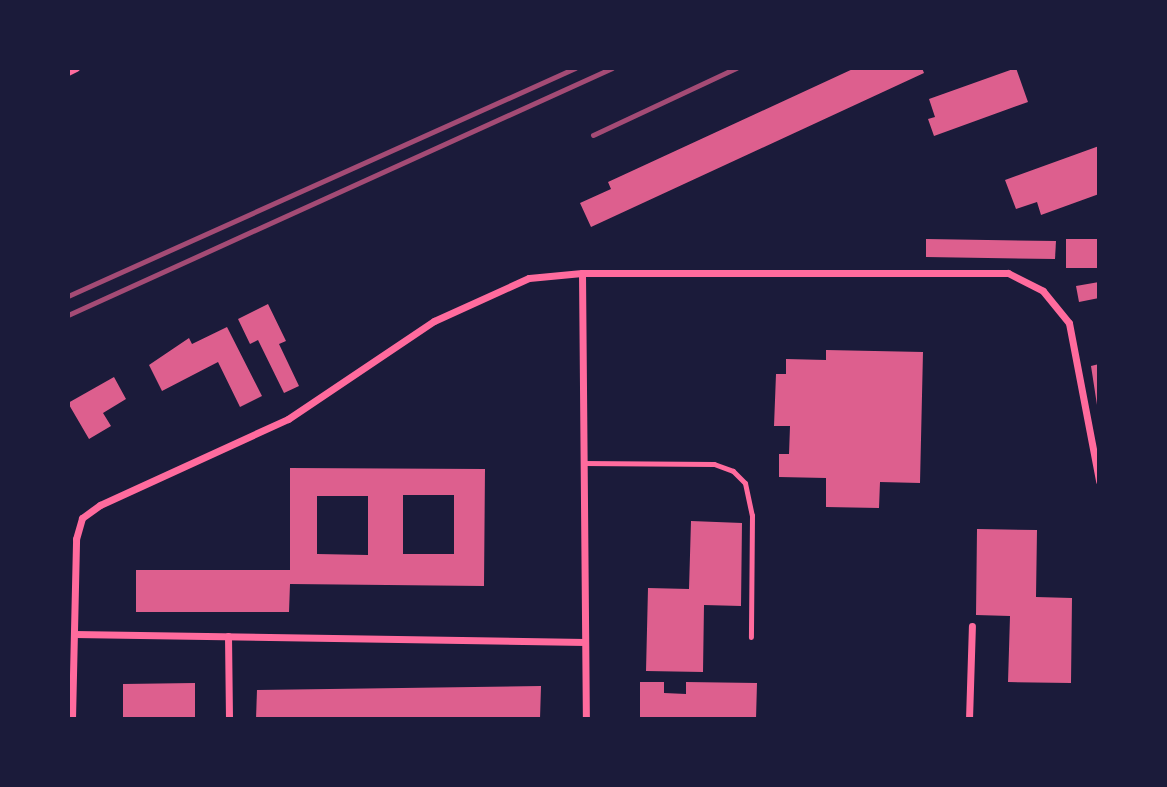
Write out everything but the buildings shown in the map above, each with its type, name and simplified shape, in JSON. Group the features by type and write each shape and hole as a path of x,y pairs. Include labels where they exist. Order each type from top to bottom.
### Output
{"street":[{"path":"68,72 76,68"},
{"path":"582,273 586,719"},
{"path":"72,719 76,539 82,518 100,505 288,419 434,321 528,278 582,273 1008,273 1043,291 1069,323 1099,481"},
{"path":"970,719 972,626"},
{"path":"74,634 585,642"},
{"path":"228,636 229,719"}],"lane":[{"path":"583,463 714,464 733,471 744,483 752,515 751,637"}],"railway":[{"path":"68,296 575,68"},
{"path":"68,315 612,68"},
{"path":"593,135 736,68"}]}
